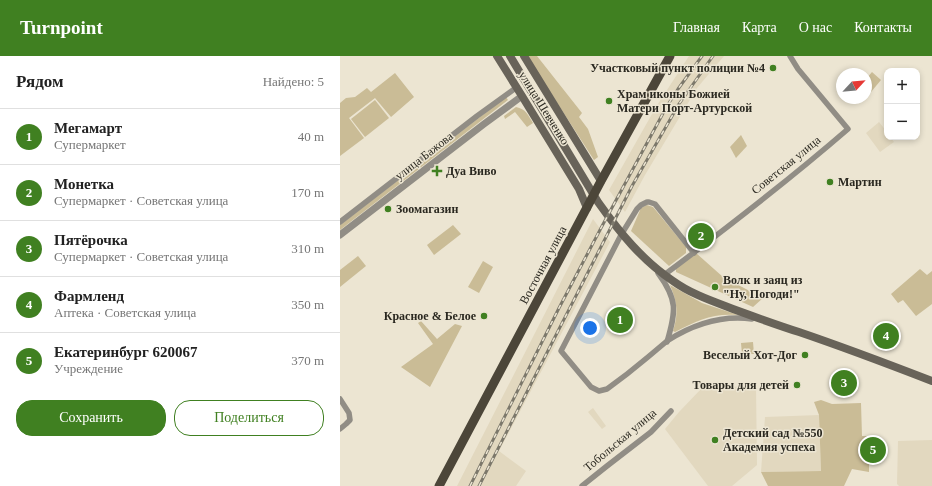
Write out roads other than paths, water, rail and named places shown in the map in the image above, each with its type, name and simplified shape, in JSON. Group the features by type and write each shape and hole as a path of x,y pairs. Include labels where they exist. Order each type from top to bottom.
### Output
{"main road":[{"name":"улица Шевченко","path":"497,56 570,173 587,208"},
{"path":"510,56 598,202 614,225 654,267 674,282 715,302 823,340 932,381"},
{"name":"улица Шевченко","path":"524,56 601,181"},
{"name":"Восточная улица","path":"439,486 601,181 670,56"},
{"path":"570,173 576,176 583,173 589,167 587,159"}],"street":[{"name":"Советская улица","path":"664,274 694,253 848,129 798,69 790,56"},
{"name":"улица Бажова","path":"340,222 517,87"},
{"name":"улица Бажова","path":"340,235 522,96"},
{"path":"694,253 655,204 649,202 644,203 637,209 621,235 561,351 591,387 599,391 607,390 667,342 707,322 742,317 764,320"},
{"path":"654,267 666,283 674,304 674,315 667,342"},
{"path":"340,399 349,413 350,420 340,429"},
{"name":"Тобольская улица","path":"582,486 651,432 671,411"}],"railway":[{"path":"470,486 559,308 601,228 667,106 702,56"},
{"path":"479,486 632,186 679,104 713,56"}],"place":[{"name":"Участковый пункт полиции №4","path":"773,68"},
{"name":"Храм иконы Божией Матери Порт-Артурской","path":"609,101"},
{"name":"Дуа Виво","path":"437,171"},
{"name":"Мартин","path":"830,182"},
{"name":"Зоомагазин","path":"388,209"},
{"name":"Монетка","path":"701,236"},
{"name":"Волк и заяц из \"Ну, Погоди!\"","path":"715,287"},
{"name":"Красное & Белое","path":"484,316"},
{"name":"Мегамарт","path":"620,320"},
{"name":"Фармленд","path":"886,336"},
{"name":"Веселый Хот-Дог","path":"805,355"},
{"name":"Пятёрочка","path":"844,383"},
{"name":"Товары для детей","path":"797,385"},
{"name":"Детский сад №550 Академия успеха","path":"715,440"},
{"name":"Екатеринбург 620067","path":"873,450"}]}
